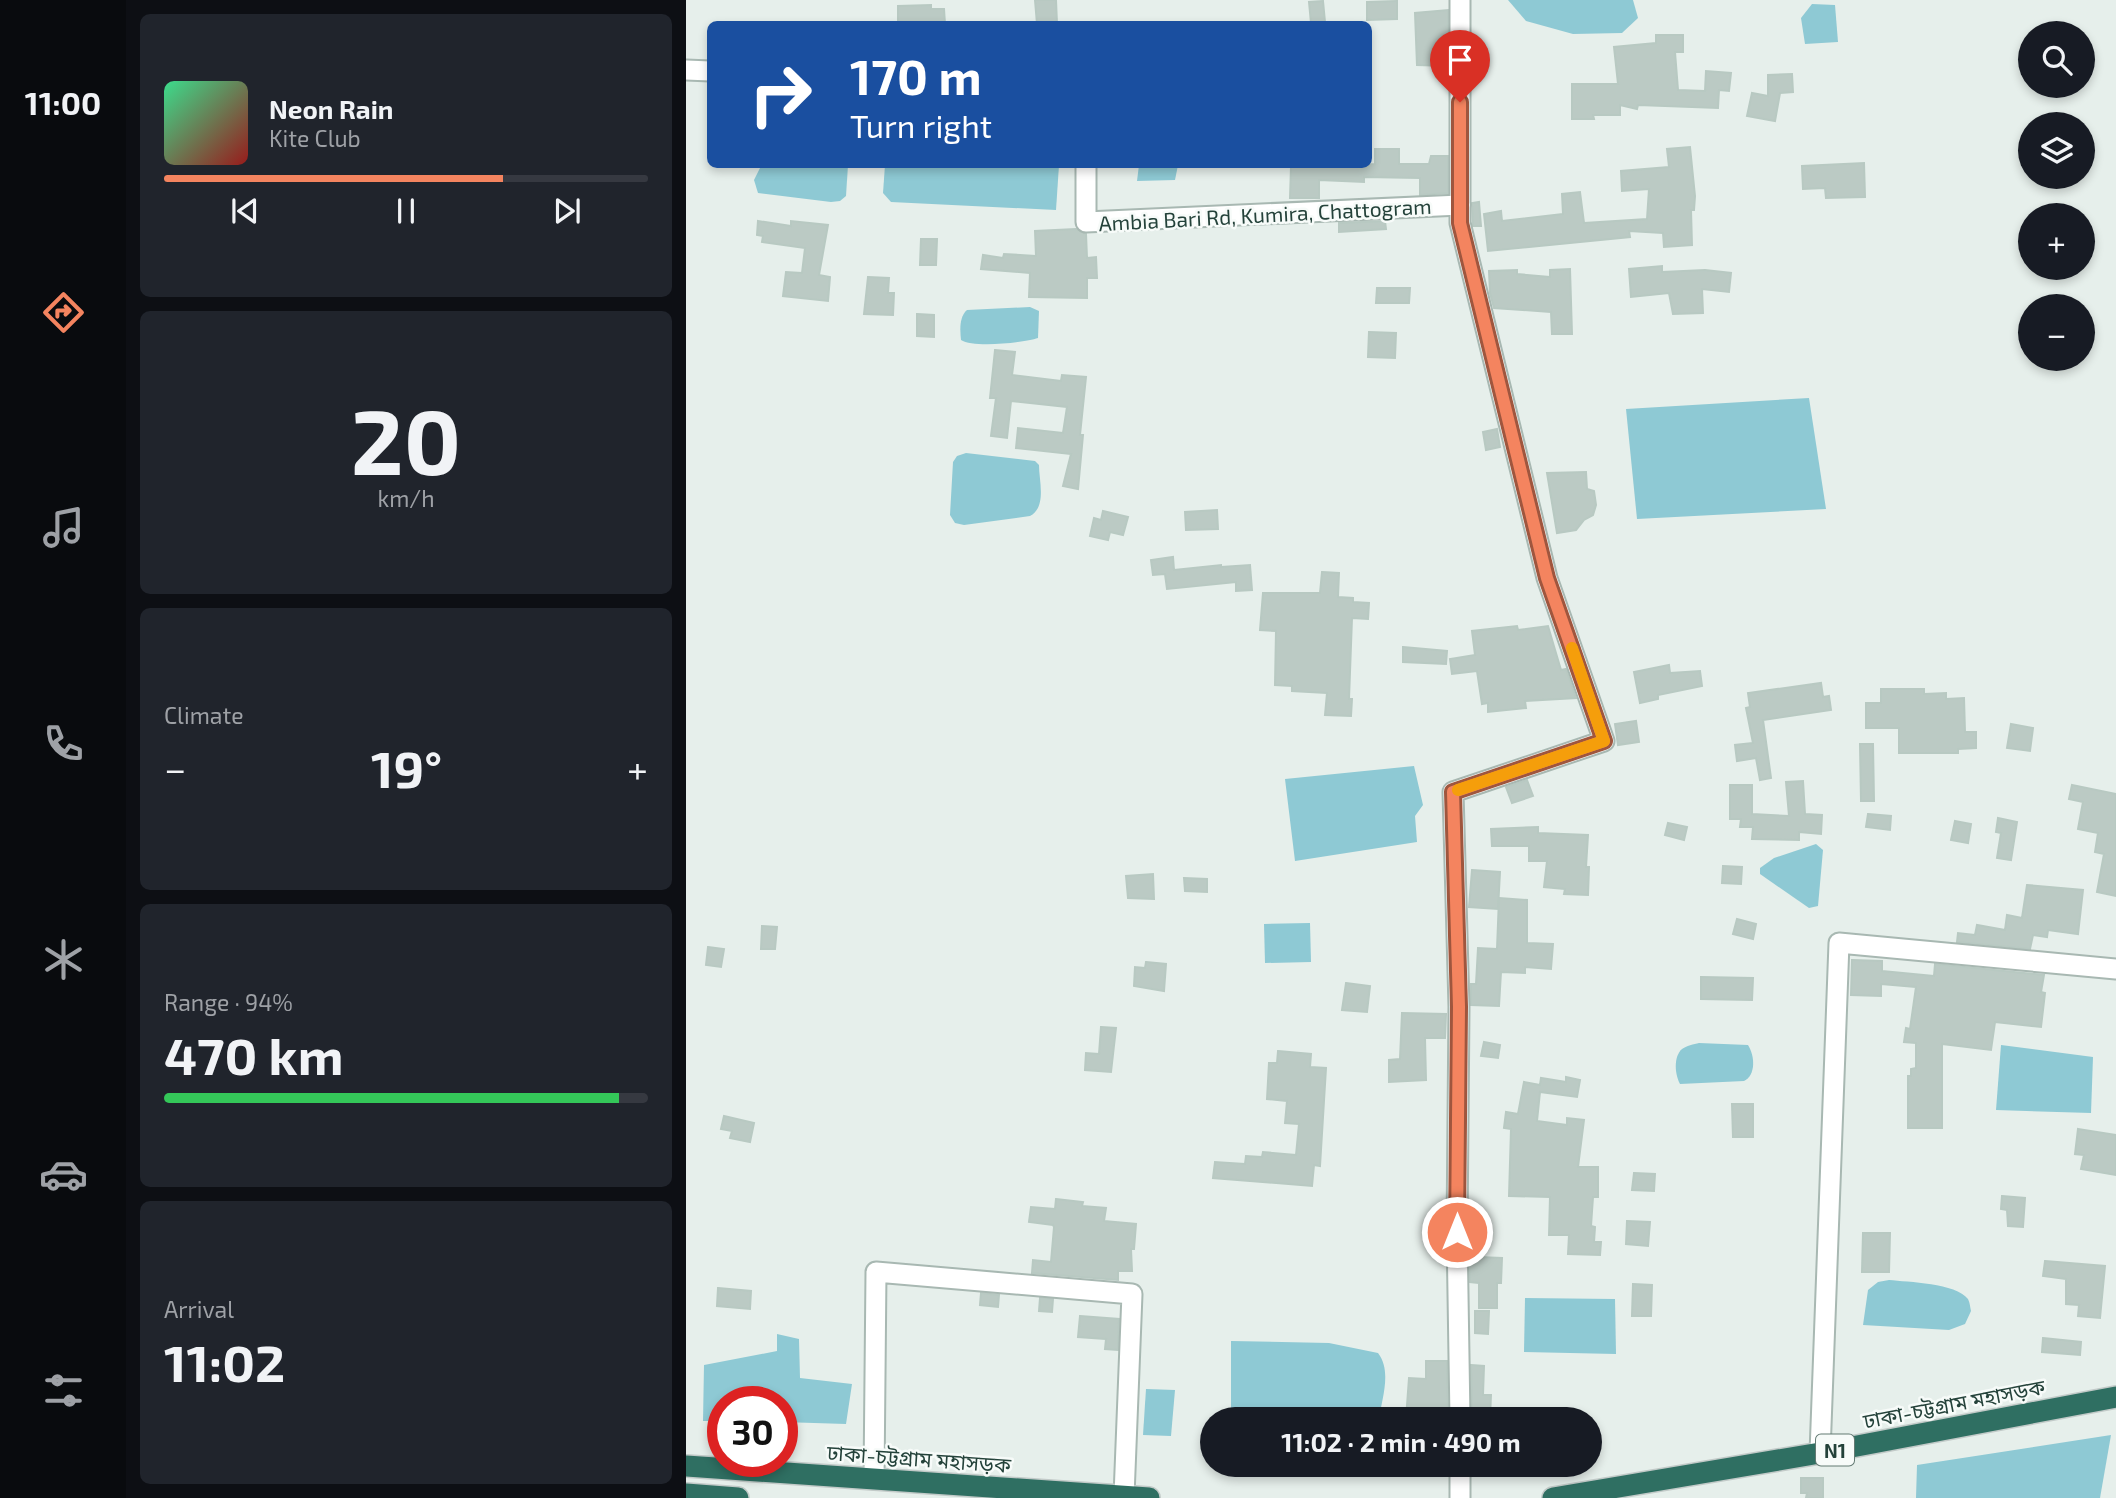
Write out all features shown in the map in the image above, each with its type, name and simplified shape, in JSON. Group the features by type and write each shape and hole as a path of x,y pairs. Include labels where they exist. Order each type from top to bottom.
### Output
{"highway":[{"name":"ঢাকা-চট্টগ্রাম মহাসড়ক","path":"1553,1498 1820,1453 2116,1397"},
{"name":"ঢাকা-চট্টগ্রাম মহাসড়ক","path":"686,1466 1149,1498"},
{"path":"686,1494 738,1498"}],"street":[{"path":"1460,0 1460,223 1547,578 1604,741 1453,792 1459,1007 1457,1232 1460,1407"},
{"path":"686,70 707,71"},
{"name":"Ambia Bari Rd, Kumira, Chattogram","path":"1086,168 1086,222 1460,205"},
{"path":"1820,1453 1839,943 2116,970"},
{"path":"874,1479 876,1272 1132,1294 1124,1496"},
{"path":"1460,1477 1460,1498"}],"water":[{"path":"1508,0 1633,0 1638,18 1622,33 1573,34 1526,21"},
{"path":"1812,4 1835,5 1838,42 1805,44 1801,18"},
{"path":"760,168 848,168 846,196 840,201 758,193 754,180"},
{"path":"885,168 1059,168 1056,210 891,202 883,193"},
{"path":"1139,168 1177,168 1175,180 1137,181"},
{"path":"1030,307 1039,311 1038,338 987,344 961,340 961,320 967,310"},
{"path":"1809,398 1826,509 1637,519 1626,409"},
{"path":"966,453 1035,461 1039,465 1041,493 1035,512 1030,516 964,525 955,523 950,515 953,462 957,456"},
{"path":"1414,766 1423,805 1415,816 1417,842 1295,861 1285,779"},
{"path":"1816,844 1823,850 1818,906 1809,908 1760,874 1760,868 1774,858"},
{"path":"1310,923 1311,962 1265,963 1264,924"},
{"path":"1699,1043 1748,1045 1753,1060 1751,1074 1744,1081 1680,1084 1676,1071 1679,1052"},
{"path":"2001,1045 2093,1057 2091,1113 1996,1110"},
{"path":"1889,1280 1943,1286 1962,1294 1968,1299 1971,1311 1965,1324 1949,1330 1863,1325 1868,1290 1878,1282"},
{"path":"1525,1298 1615,1299 1616,1354 1524,1352"},
{"path":"777,1334 799,1339 800,1378 852,1384 846,1424 798,1422 798,1386 707,1386 707,1421 703,1421 704,1365 777,1351"},
{"path":"1231,1341 1329,1343 1378,1353 1382,1360 1385,1376 1381,1407 1231,1407"},
{"path":"1146,1389 1175,1390 1171,1436 1143,1435"},
{"path":"2111,1435 2100,1498 1916,1498 1917,1465"}],"building":[{"path":"1035,0 1056,0 1057,21 1037,21"},
{"path":"1323,1 1325,21 1311,21 1309,2"},
{"path":"1397,1 1397,19 1367,20 1367,2"},
{"path":"931,5 931,9 944,9 945,21 898,21 898,6"},
{"path":"1448,10 1448,66 1417,65 1415,13"},
{"path":"1656,35 1683,35 1683,52 1675,52 1678,90 1705,91 1706,71 1731,73 1729,91 1719,90 1718,108 1638,105 1637,109 1620,105 1620,115 1593,115 1594,119 1572,119 1572,84 1618,84 1614,47 1656,43"},
{"path":"1792,74 1793,92 1780,93 1775,121 1747,116 1752,93 1768,96 1768,75"},
{"path":"1690,147 1695,196 1694,210 1691,210 1692,245 1664,247 1663,233 1629,231 1630,237 1488,251 1484,214 1501,211 1502,221 1563,214 1562,194 1580,192 1584,223 1647,219 1649,189 1622,191 1621,171 1669,167 1667,149"},
{"path":"1375,149 1399,149 1399,164 1429,164 1431,156 1448,156 1448,193 1420,195 1420,178 1364,177 1364,182 1319,180 1319,198 1290,198 1291,168 1372,168 1372,164 1375,164"},
{"path":"1864,163 1865,197 1826,198 1825,188 1803,189 1802,166"},
{"path":"1479,202 1481,226 1473,226 1472,203"},
{"path":"758,221 791,226 791,221 828,225 819,275 830,277 828,301 783,296 786,272 802,273 805,248 762,242 763,236 757,235"},
{"path":"1385,221 1386,229 1339,232 1339,223"},
{"path":"1076,229 1086,234 1087,258 1096,257 1097,278 1087,278 1087,298 1029,297 1030,273 981,269 983,255 1003,258 1004,254 1036,256 1035,231"},
{"path":"921,239 937,239 936,265 920,265"},
{"path":"1662,266 1662,272 1705,270 1731,273 1729,292 1702,289 1703,313 1673,314 1669,293 1631,297 1629,269"},
{"path":"1570,269 1572,334 1552,334 1551,312 1494,308 1489,271 1517,270 1517,274 1550,277 1550,270"},
{"path":"868,277 889,278 888,293 894,293 893,315 864,314"},
{"path":"1377,288 1410,288 1409,303 1376,303"},
{"path":"917,314 934,315 934,337 917,336"},
{"path":"1369,332 1396,333 1395,358 1368,357"},
{"path":"995,350 1015,352 1012,375 1061,381 1062,375 1086,377 1078,489 1063,486 1071,454 1016,448 1018,428 1063,433 1067,407 1011,401 1007,438 991,436 996,398 990,398"},
{"path":"1497,429 1500,447 1486,450 1483,432"},
{"path":"1586,472 1587,489 1594,491 1596,505 1593,515 1584,520 1576,530 1557,533 1547,473"},
{"path":"1217,510 1218,529 1186,530 1185,512"},
{"path":"1103,511 1128,517 1123,535 1110,532 1108,540 1090,536 1094,518 1101,520"},
{"path":"1173,557 1174,570 1250,565 1252,590 1236,591 1236,582 1167,589 1165,574 1153,575 1151,560"},
{"path":"1322,572 1339,573 1338,597 1369,603 1368,619 1352,618 1349,699 1352,699 1351,716 1325,715 1327,693 1292,691 1292,686 1275,685 1276,631 1260,630 1263,593 1320,593"},
{"path":"1517,626 1518,630 1548,626 1561,670 1566,669 1576,698 1525,701 1526,708 1488,712 1488,703 1482,704 1477,671 1452,674 1450,659 1475,655 1472,631"},
{"path":"1403,647 1447,651 1446,664 1403,662"},
{"path":"1669,665 1670,673 1700,671 1702,686 1658,695 1658,699 1640,703 1634,672"},
{"path":"1821,683 1823,697 1829,696 1831,710 1763,720 1771,778 1760,780 1756,758 1737,761 1735,745 1753,743 1746,708 1750,707 1748,693"},
{"path":"1881,689 1924,689 1924,694 1946,693 1946,699 1964,698 1965,732 1976,732 1976,748 1958,749 1958,753 1899,753 1899,728 1866,728 1866,703 1881,703"},
{"path":"1636,721 1639,742 1618,745 1615,724"},
{"path":"2011,724 2033,728 2030,751 2007,748"},
{"path":"1860,744 1873,744 1874,801 1861,801"},
{"path":"1527,780 1533,796 1512,803 1506,787"},
{"path":"1803,781 1805,814 1822,815 1821,834 1799,832 1799,840 1752,839 1753,827 1740,827 1741,819 1730,819 1730,785 1752,785 1752,814 1789,816 1786,782"},
{"path":"2072,785 2116,794 2116,896 2097,892 2104,854 2095,852 2098,833 2078,829 2083,802 2069,799"},
{"path":"1868,814 1891,816 1890,830 1866,827"},
{"path":"1998,818 2017,822 2011,860 1997,858 2001,833 1996,832"},
{"path":"1955,821 1971,824 1968,843 1951,840"},
{"path":"1668,823 1687,827 1684,840 1665,835"},
{"path":"1538,827 1538,833 1588,835 1588,895 1564,894 1565,889 1544,887 1547,861 1529,861 1529,846 1492,846 1491,829"},
{"path":"1723,866 1742,867 1741,884 1722,883"},
{"path":"1472,870 1500,872 1498,909 1469,907"},
{"path":"1153,874 1154,899 1128,898 1126,876"},
{"path":"1184,878 1207,879 1207,892 1185,891"},
{"path":"2027,885 2083,890 2078,934 2048,930 2047,937 2033,935 2030,949 1957,942 1958,933 1975,935 1977,925 2005,930 2007,915 2022,918"},
{"path":"1499,898 1527,900 1527,943 1553,944 1551,969 1525,967 1525,973 1501,972 1499,1006 1471,1005 1471,984 1476,984 1478,948 1497,949"},
{"path":"1737,919 1756,924 1753,939 1733,934"},
{"path":"762,926 777,927 775,949 761,949"},
{"path":"708,947 724,949 721,967 706,965"},
{"path":"1852,960 1882,961 1882,971 1934,976 1935,964 2044,975 2041,1027 1995,1022 1991,1050 1942,1044 1942,1128 1908,1128 1908,1076 1911,1076 1911,1069 1916,1068 1916,1043 1904,1042 1906,1028 1910,1029 1916,987 1881,984 1881,996 1851,995"},
{"path":"1146,962 1166,964 1164,991 1134,986 1135,967 1145,968"},
{"path":"1701,977 1753,978 1752,1000 1701,999"},
{"path":"1346,983 1370,986 1367,1012 1342,1010"},
{"path":"1402,1013 1446,1014 1445,1038 1425,1038 1426,1080 1389,1082 1389,1060 1400,1059"},
{"path":"1101,1027 1116,1028 1111,1072 1085,1070 1086,1053 1099,1054"},
{"path":"1484,1042 1500,1045 1498,1058 1481,1056"},
{"path":"1278,1051 1311,1054 1310,1067 1326,1068 1320,1166 1314,1165 1312,1186 1213,1178 1215,1162 1245,1164 1246,1156 1262,1157 1263,1152 1296,1155 1299,1124 1285,1123 1287,1101 1267,1099 1269,1063 1277,1063"},
{"path":"1566,1077 1580,1080 1577,1097 1540,1092 1537,1121 1567,1125 1567,1118 1584,1120 1578,1167 1598,1167 1598,1197 1593,1197 1591,1226 1595,1227 1594,1242 1601,1242 1600,1255 1568,1254 1569,1235 1549,1235 1550,1197 1509,1196 1511,1129 1504,1128 1506,1112 1518,1114 1524,1082 1540,1085 1541,1078 1566,1082"},
{"path":"1732,1104 1753,1104 1753,1137 1733,1137"},
{"path":"724,1116 754,1123 750,1142 730,1138 732,1131 721,1129"},
{"path":"2078,1129 2116,1135 2116,1175 2081,1169 2084,1155 2075,1154"},
{"path":"1634,1173 1655,1174 1654,1191 1632,1190"},
{"path":"2002,1196 2025,1198 2023,1227 2008,1226 2007,1210 2001,1209"},
{"path":"1056,1199 1083,1202 1082,1206 1106,1208 1104,1221 1136,1224 1134,1249 1131,1249 1132,1271 1118,1271 1118,1280 1032,1273 1033,1260 1051,1262 1054,1227 1029,1222 1031,1207 1055,1209"},
{"path":"1627,1221 1650,1222 1648,1246 1626,1244"},
{"path":"1863,1233 1890,1233 1889,1272 1862,1272"},
{"path":"1469,1238 1478,1238 1477,1257 1502,1258 1501,1283 1497,1283 1497,1308 1479,1308 1479,1283 1470,1282"},
{"path":"2045,1261 2105,1266 2100,1318 2078,1316 2079,1305 2066,1304 2066,1279 2043,1276"},
{"path":"1633,1284 1652,1285 1651,1316 1632,1316"},
{"path":"718,1288 751,1291 750,1309 717,1306"},
{"path":"981,1293 999,1295 998,1307 980,1305"},
{"path":"1040,1298 1053,1299 1052,1312 1039,1311"},
{"path":"1475,1311 1489,1311 1488,1334 1475,1333"},
{"path":"1080,1316 1119,1319 1118,1350 1105,1349 1106,1339 1078,1337"},
{"path":"2043,1338 2081,1342 2080,1355 2042,1352"},
{"path":"1426,1361 1447,1361 1448,1407 1407,1407 1409,1378 1426,1379"},
{"path":"1471,1365 1484,1366 1483,1395 1491,1395 1490,1407 1472,1407"},
{"path":"1801,1478 1823,1478 1823,1498 1806,1498 1807,1493 1801,1493"}],"slow traffic":[{"path":"1458,790 1604,741 1572,648"}],"route":[{"path":"1457,1232 1459,1007 1453,792 1604,741 1547,578 1460,223 1460,102"}]}
